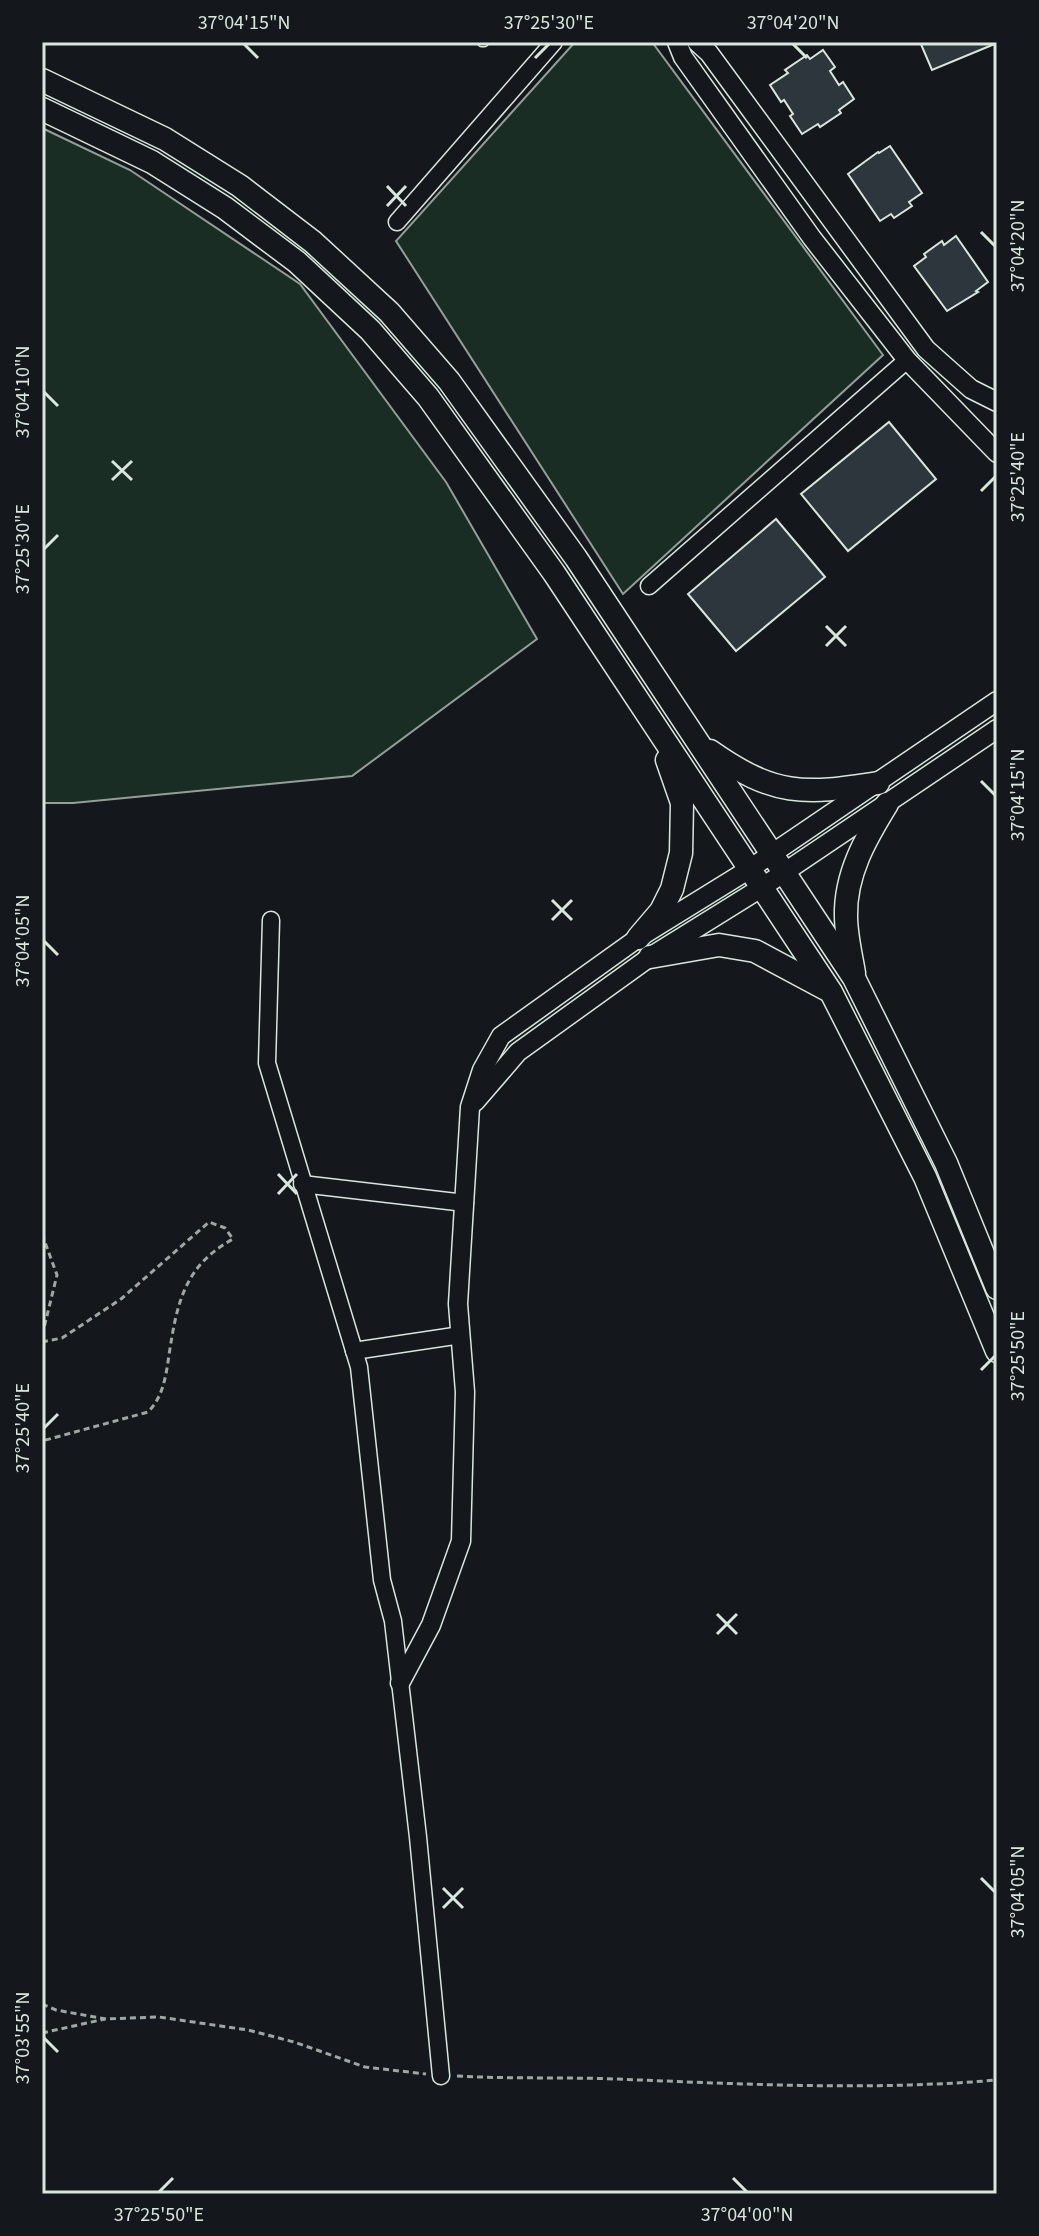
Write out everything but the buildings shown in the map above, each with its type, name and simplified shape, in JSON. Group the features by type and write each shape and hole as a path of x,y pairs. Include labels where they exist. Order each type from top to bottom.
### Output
{"main road":[{"path":"42,80 165,139 240,186 313,242 389,312 449,381 576,558 854,978 946,1163 997,1288"},
{"path":"42,109 152,162 225,208 297,262 370,330 428,397 545,560 831,992 925,1177 997,1351"},
{"path":"656,729 682,803 681,853 672,889 644,948 719,945 755,951 831,992"},
{"path":"698,742 742,773 783,789 829,791 878,783"},
{"path":"854,978 846,915 852,872 863,843 887,804"}],"street":[{"path":"397,222 554,42"},
{"path":"677,42 683,57 812,238 907,360 997,453"},
{"path":"697,42 709,53 926,349 971,389 997,402"},
{"path":"649,586 907,360"},
{"path":"400,1683 431,1625 461,1541 465,1392 458,1304 470,1107 518,1052 644,948 778,863 878,783 997,701"},
{"path":"778,863 887,804 997,729"},
{"path":"271,920 267,1063 359,1367 382,1580 393,1621 441,2076"},
{"path":"302,1184 465,1203"},
{"path":"354,1351 461,1335"}],"path":[{"path":"42,1342 62,1338 121,1299 209,1222 225,1228 233,1239 204,1261 186,1282 174,1322 166,1375 158,1402 148,1412 42,1441"},
{"path":"42,1234 57,1275 42,1336"},
{"path":"42,2004 56,2010 106,2019"},
{"path":"42,2033 106,2019 159,2017 248,2030 294,2042 365,2067 441,2076 805,2086 931,2086 997,2080"}],"green space":[{"path":"575,42 652,42 883,355 623,594 396,241"},
{"path":"42,128 130,170 300,284 446,482 537,639 352,776 73,803 42,803"}]}
